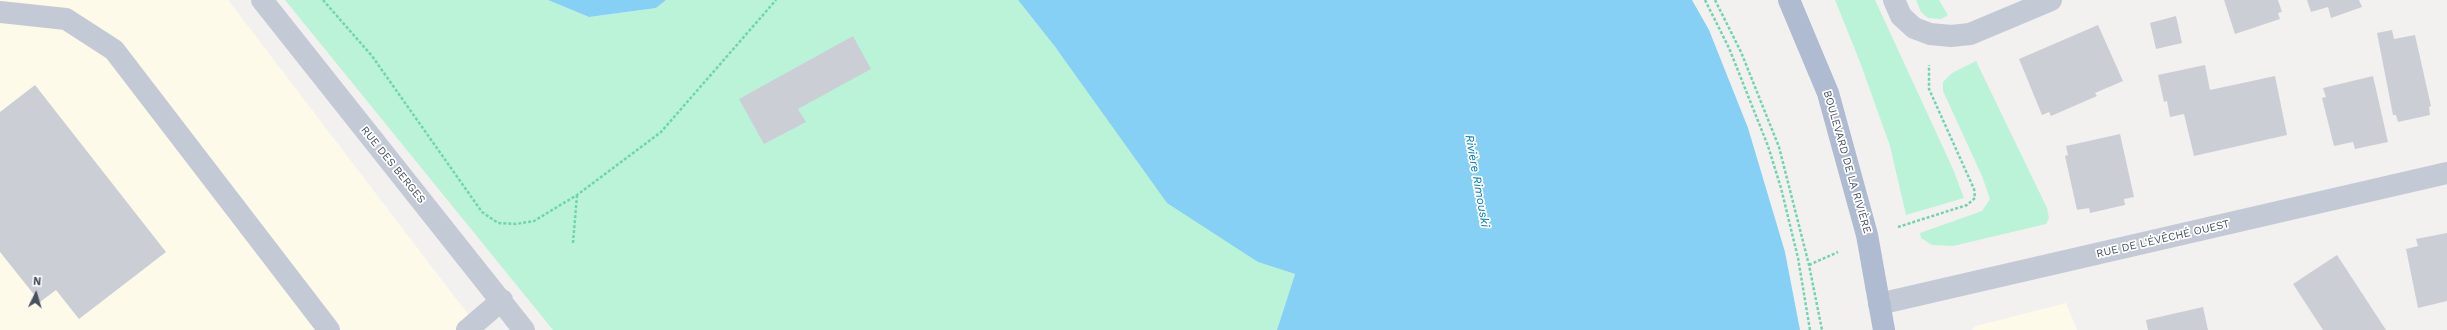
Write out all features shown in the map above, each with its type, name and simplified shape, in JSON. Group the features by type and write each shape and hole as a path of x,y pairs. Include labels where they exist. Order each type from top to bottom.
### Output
{"main road":[{"name":"BOULEVARD DE LA RIVIÈRE","path":"1789,0 1828,93 1867,235 1884,330"}],"street":[{"name":"RUE DES BERGES","path":"262,0 502,300 524,330"},
{"path":"1894,0 1901,16 1914,28 1930,34 1951,36 1970,34 2051,0"},
{"path":"0,12 66,19 114,50 329,330"},
{"name":"RUE DE L'ÉVÊCHÉ OUEST","path":"1879,304 2447,173"},
{"path":"468,330 502,300"}],"path":[{"path":"323,0 372,56 482,212 498,223 516,224 534,221 577,195 661,132 776,0"},
{"path":"1705,0 1729,48 1768,146 1781,188 1798,258 1810,330"},
{"path":"1715,0 1741,52 1779,147 1809,265 1822,330"},
{"path":"1809,265 1828,259 1867,235 1910,224 1967,205 1976,198 1974,189 1929,89 1930,34"},
{"path":"573,243 577,195"}],"shaded area":[{"path":"0,0 228,0 480,330 0,330"},
{"path":"2066,303 2077,330 1971,330 1976,326"}],"green space":[{"path":"285,0 548,0 589,17 656,8 666,0 1018,0 1056,48 1258,262 1295,274 1277,330 553,330"},
{"path":"1835,0 1875,0 1953,169 1964,198 1906,215 1890,146 1860,62"},
{"path":"1916,0 1939,0 1948,15 1941,19 1928,18 1921,12"},
{"path":"1976,61 2047,208 2049,218 2046,224 1953,246 1932,245 1921,238 1920,233 1982,211 1990,199 1982,176 1943,91 1943,82 1952,73"}],"water":[{"path":"548,0 666,0 656,8 589,17"},
{"name":"Rivière Rimouski","path":"1018,0 1692,0 1709,30 1748,128 1785,252 1800,330 1277,330 1295,274 1258,262 1167,203 1056,48"}],"building":[{"path":"2224,0 2278,0 2282,12 2278,13 2280,19 2235,34"},
{"path":"2307,0 2359,0 2362,7 2331,18 2328,7 2311,12"},
{"path":"2176,16 2182,43 2156,49 2150,23"},
{"path":"2098,25 2123,81 2095,93 2097,96 2051,116 2049,112 2042,115 2019,59"},
{"path":"2392,30 2394,39 2415,35 2431,106 2429,107 2430,115 2398,122 2396,115 2393,115 2377,33"},
{"path":"853,36 871,69 798,109 806,122 764,144 739,99"},
{"path":"2205,65 2210,90 2275,76 2287,135 2194,156 2184,114 2170,117 2167,101 2164,102 2158,75"},
{"path":"2373,76 2388,142 2355,149 2353,142 2334,146 2322,98 2326,97 2323,88"},
{"path":"35,85 166,252 79,319 56,290 40,302 0,252 0,112"},
{"path":"2120,134 2134,197 2124,199 2125,205 2090,213 2089,208 2077,210 2065,156 2068,155 2066,146"},
{"path":"2447,233 2447,301 2418,308 2406,249 2418,246 2416,239"},
{"path":"2337,255 2386,330 2323,330 2293,284"},
{"path":"2203,307 2208,330 2148,330 2146,320"}]}
